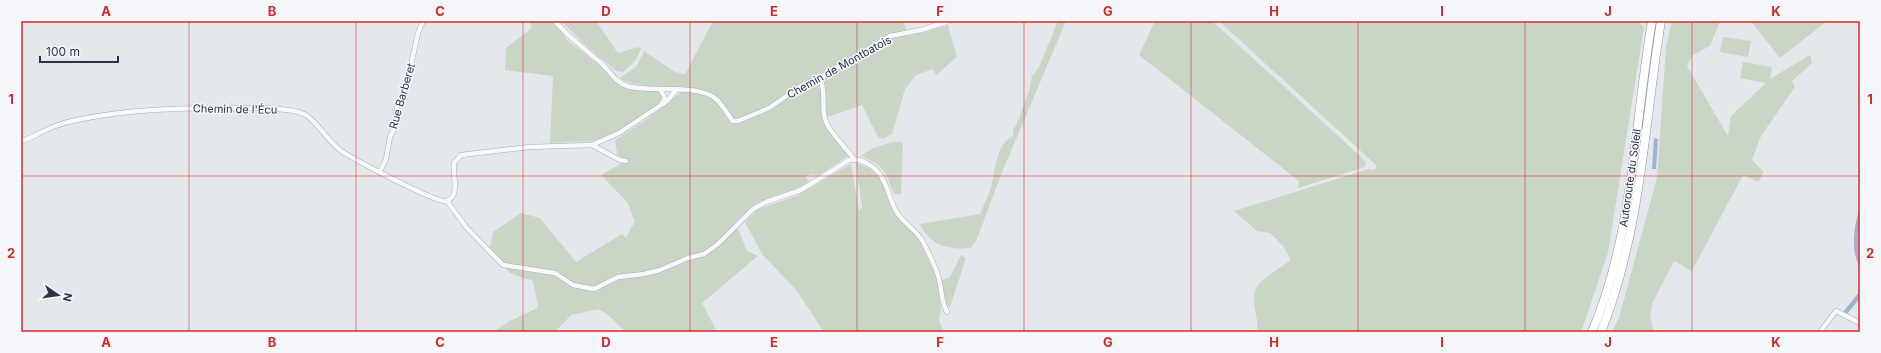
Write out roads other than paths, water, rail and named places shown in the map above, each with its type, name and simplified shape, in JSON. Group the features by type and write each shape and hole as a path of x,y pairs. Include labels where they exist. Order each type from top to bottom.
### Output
{"highway":[{"name":"Autoroute du Soleil","path":"1592,332 1610,282 1624,223 1652,21"},
{"name":"Autoroute du Soleil","path":"1601,332 1620,280 1634,220 1661,21"}],"street":[{"name":"Rue Barberet","path":"380,172 386,159 388,143 394,129 397,108 407,83 418,33 423,21"},
{"path":"555,21 622,84 635,87 678,90"},
{"name":"Chemin de Montbatois","path":"678,90 709,94 716,99 733,121 738,121 761,112 804,84 820,78 890,36 921,30 949,21"},
{"path":"820,78 824,88 824,116 829,126 854,159"},
{"path":"660,89 665,98 661,105"},
{"path":"678,90 668,100 619,133 592,145 523,147 464,154 457,158 454,163 454,191 450,199 447,201 466,227 503,265 555,273 573,285 594,289 618,277 654,272 678,261 704,254 718,244 747,214 757,206 801,190 849,160 854,159 864,161 877,169 883,178 896,212 916,232 922,241 938,276 942,301 947,312"},
{"name":"Chemin de l'Écu","path":"21,142 52,126 77,119 182,108 277,109 305,114 340,150 409,187 439,200 447,201"},
{"path":"592,145 620,160 626,161"},
{"path":"1820,332 1838,312 1860,323"}],"water":[{"path":"1654,138 1658,139 1656,169 1652,169"},
{"path":"1860,207 1858,251 1860,267 1855,253 1854,238"},
{"path":"1860,291 1860,298 1847,314 1843,312"}]}
